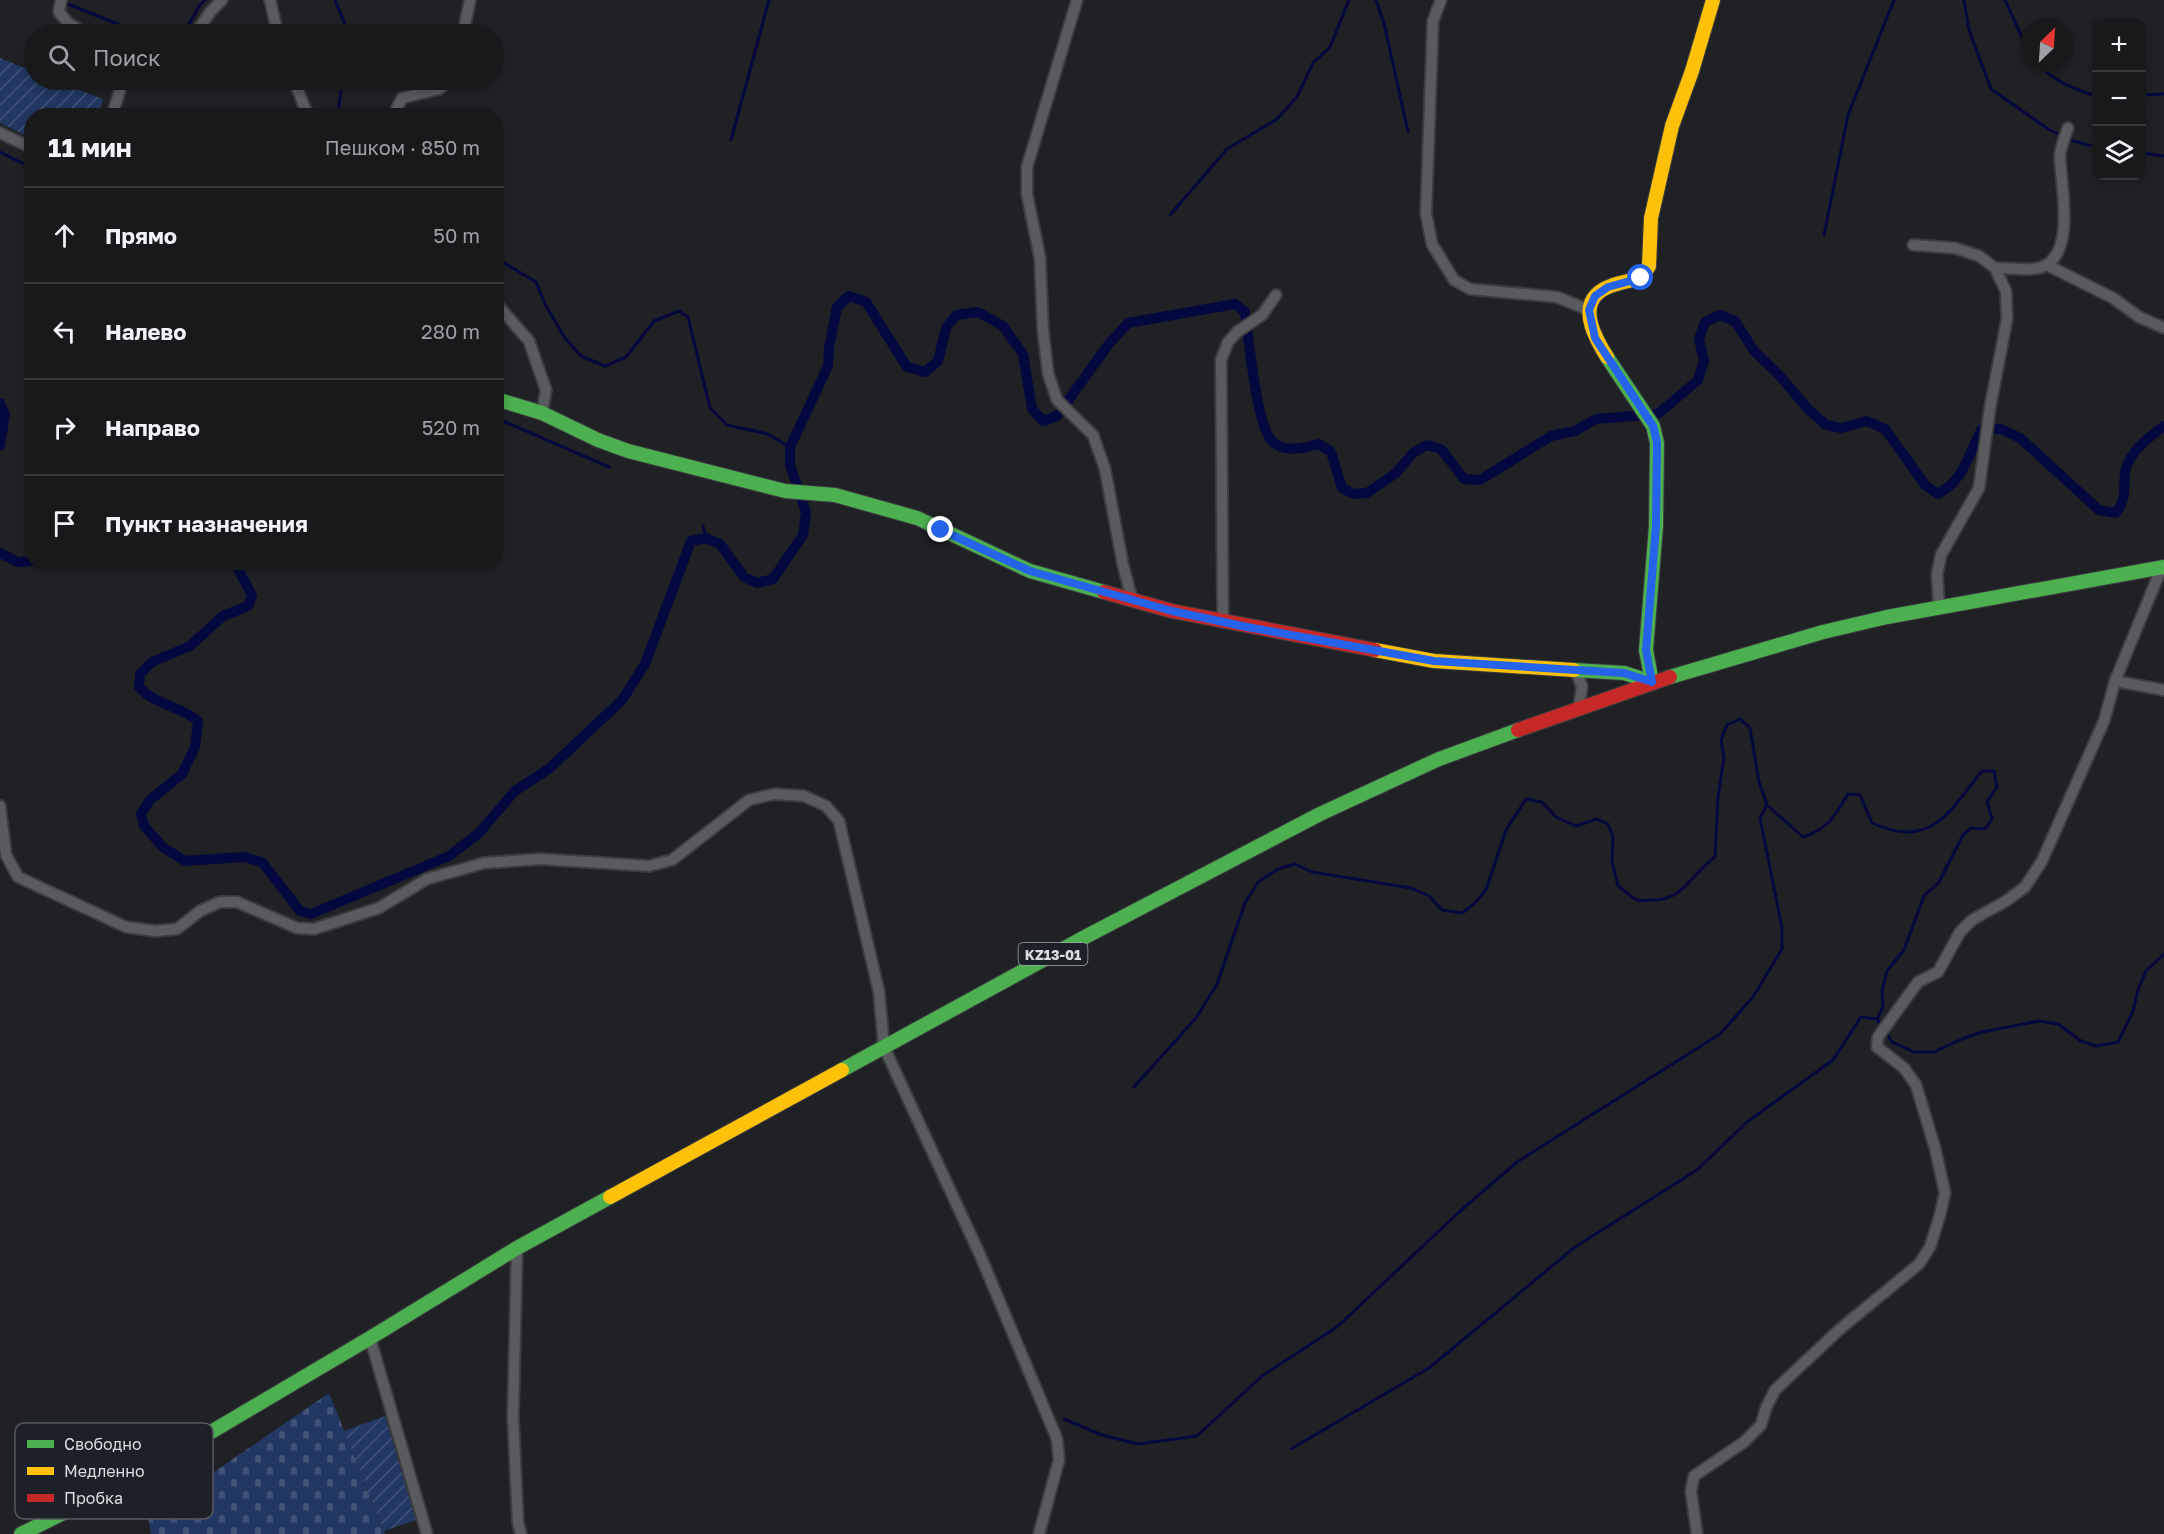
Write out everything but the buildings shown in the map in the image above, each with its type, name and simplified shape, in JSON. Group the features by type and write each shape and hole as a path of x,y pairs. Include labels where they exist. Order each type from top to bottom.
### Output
{"main road":[{"path":"504,401 542,413 598,440 628,451 785,491 835,495 917,518 1030,571 1223,622 1434,661 1624,673 1652,682 1646,650 1656,526 1657,442 1653,426 1595,338 1589,310 1595,296 1608,287 1641,278 1649,266 1651,218 1672,126 1692,71 1713,0"},
{"name":"KZ13-01","path":"213,1431 517,1248 1085,937 1320,814 1438,759 1652,682 1823,632 1939,607 2163,567"},
{"name":"KZ13-01","path":"21,1534 51,1519"}],"street":[{"path":"61,0 59,12 70,24"},
{"path":"202,24 211,10 222,0"},
{"path":"270,0 276,24"},
{"path":"465,24 470,0"},
{"path":"1077,0 1027,167 1027,194 1040,258 1042,330 1048,373 1057,400 1093,435 1105,469 1132,599"},
{"path":"1441,0 1433,21 1432,32 1426,213 1432,244 1454,280 1470,289 1557,297 1589,310"},
{"path":"114,108 120,90"},
{"path":"298,90 305,108"},
{"path":"397,108 402,98 435,90"},
{"path":"1995,268 2032,269 2047,265 2058,252 2065,225 2060,152 2068,128"},
{"path":"0,133 24,144"},
{"path":"1913,245 1954,248 1979,255 1995,268 2006,291 2007,320 1990,408 1979,488 1941,555 1937,574 1939,607"},
{"path":"2047,265 2113,297 2139,317 2164,328"},
{"path":"1223,622 1221,360 1228,342 1237,332 1262,315 1276,295"},
{"path":"504,312 530,341 546,390 542,413"},
{"path":"1697,1534 1691,1491 1694,1476 1744,1442 1761,1425 1775,1390 1840,1329 1919,1264 1930,1247 1945,1193 1935,1148 1916,1085 1904,1068 1877,1047 1878,1036 1918,982 1938,972 1960,932 1972,920 2006,901 2025,887 2042,861 2104,721 2115,681 2163,567"},
{"path":"1575,670 1582,686 1579,707"},
{"path":"2115,681 2164,690"},
{"path":"0,806 6,855 18,877 126,927 155,931 177,929 200,911 220,902 237,902 297,928 314,929 380,908 427,879 484,863 540,859 649,866 672,860 749,800 774,794 804,796 826,806 839,821 879,992 884,1047 981,1257 1057,1438 1059,1460 1039,1534"},
{"path":"517,1248 513,1417 518,1523 521,1534"},
{"path":"370,1338 427,1534"}],"green space":[{"path":"0,58 24,68 24,90 79,90 103,99 100,108 24,108 24,135 0,123"},
{"path":"329,1393 385,1534 151,1534 148,1519 213,1519 213,1472"},
{"path":"385,1416 416,1520 384,1531 344,1431"}],"waterway":[{"path":"189,24 205,0"},
{"path":"335,0 345,24"},
{"path":"731,140 769,0"},
{"path":"1170,215 1227,149 1277,119 1297,97 1313,63 1330,47 1349,0"},
{"path":"1376,0 1384,23 1408,132"},
{"path":"1824,235 1848,115 1894,0"},
{"path":"1964,0 1969,30 1991,89 2048,129 2073,141 2092,146"},
{"path":"2005,0 2020,33"},
{"path":"63,2 117,24"},
{"path":"2047,72 2064,84 2092,94"},
{"path":"339,108 341,90"},
{"path":"2146,95 2164,94"},
{"path":"0,152 24,164"},
{"path":"2146,154 2164,156"},
{"path":"504,263 536,282 546,306 565,338 581,356 605,366 626,357 654,321 679,311 688,317 710,408 727,425 768,434 790,447"},
{"path":"239,570 252,595 248,606 223,616 190,646 152,662 140,674 139,687 145,693 198,721 195,747 182,774 150,800 141,814 144,826 164,848 185,861 244,857 262,862 300,911 311,914 449,856 479,833 515,791 550,768 622,700 645,664 691,541 706,538 720,544 744,577 757,583 773,579 803,535 806,512 790,465 790,447 828,366 837,307 849,296 866,302 907,367 925,372 938,361 946,328 956,315 978,312 1003,326 1023,354 1032,409 1043,421 1057,416 1108,345 1128,323 1235,304 1245,312 1257,399 1271,440 1287,448 1319,444 1331,452 1342,488 1354,494 1367,493 1396,473 1413,453 1427,445 1441,449 1464,479 1480,480 1551,436 1575,431 1596,419 1658,414 1698,380 1704,361 1699,339 1705,322 1720,315 1735,321 1754,351 1826,425 1841,428 1867,421 1885,429 1925,485 1938,494 1955,481 1965,466 1982,429 2001,429 2020,438 2099,510 2116,513 2123,500 2126,468 2132,455 2164,426"},
{"path":"0,403 5,414 0,446"},
{"path":"504,421 609,467"},
{"path":"703,526 706,538"},
{"path":"0,553 18,562 24,562"},
{"path":"1134,1087 1196,1018 1217,984 1245,903 1258,882 1278,869 1295,864 1312,872 1411,888 1429,896 1442,910 1462,913 1474,904 1486,890 1506,830 1526,799 1542,802 1556,817 1576,826 1597,819 1608,824 1613,837 1612,861 1618,886 1637,900 1662,899 1672,896 1687,885 1715,857 1718,797 1724,758 1721,740 1727,725 1740,719 1750,728 1759,782 1767,805 1803,837 1825,826 1848,794 1860,795 1872,823 1892,830 1909,832 1924,829 1948,813 1982,771 1994,771 1997,787 1987,802 1992,819 1985,829 1971,828 1963,835 1939,882 1924,896 1904,950 1887,971 1882,991 1883,1007 1877,1019 1892,1042 1914,1052 1934,1052 1982,1032 2039,1021 2058,1024 2081,1041 2096,1046 2118,1042 2133,1011 2146,971 2164,954"},
{"path":"1064,1419 1102,1435 1138,1444 1197,1436 1262,1376 1337,1327 1458,1213 1517,1162 1720,1034 1753,997 1782,949 1782,928 1760,818 1767,805"},
{"path":"1291,1449 1429,1368 1575,1247 1697,1170 1747,1122 1833,1060 1861,1017 1877,1019"}],"traffic: fast":[{"path":"1574,670 1624,673 1652,682 1646,650 1656,526 1657,443 1653,426 1607,357"},
{"path":"504,401 542,413 598,440 628,451 785,491 835,495 917,518 1030,571 1104,592"},
{"path":"1670,677 1823,632 1887,617 2164,567"},
{"path":"842,1070 1085,937 1320,814 1439,759 1518,730"},
{"path":"213,1431 517,1248 610,1197"},
{"path":"21,1534 51,1519"}],"traffic: slow":[{"path":"1607,357 1592,326 1591,302 1605,288 1641,278 1649,266 1651,218 1672,126 1692,71 1713,0"},
{"path":"1375,650 1434,661 1574,670"},
{"path":"610,1197 842,1070"}],"traffic: jam":[{"path":"1104,592 1172,611 1375,650"},
{"path":"1518,730 1670,677"}],"route":[{"path":"941,530 1030,571 1172,611 1434,661 1624,673 1652,682 1646,650 1656,526 1657,442 1653,426 1595,338 1589,310 1595,296 1608,287 1641,278"}]}
